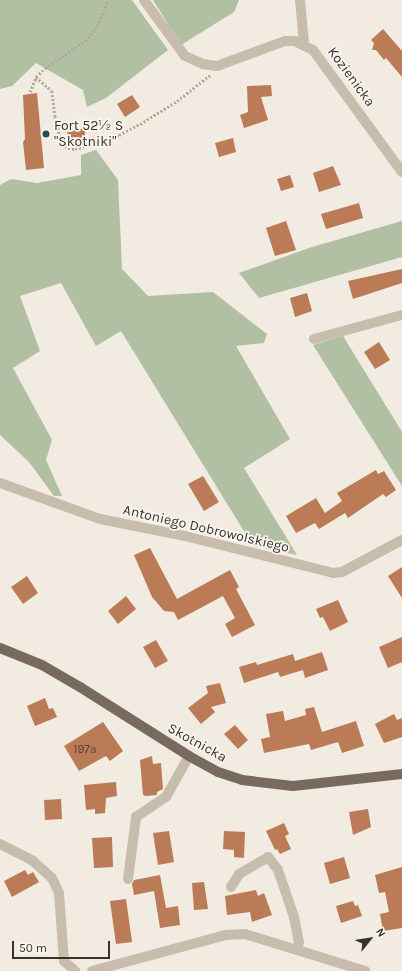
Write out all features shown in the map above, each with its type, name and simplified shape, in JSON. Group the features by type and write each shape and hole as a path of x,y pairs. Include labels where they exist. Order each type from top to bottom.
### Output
{"main road":[{"name":"Skotnicka","path":"0,648 42,665 80,687 189,756 218,772 242,780 293,786 402,774"}],"street":[{"path":"144,0 185,56 203,64 217,66 276,43 295,42 304,44 300,0"},
{"name":"Kozienicka","path":"304,44 322,60 402,172"},
{"path":"314,339 402,315"},
{"name":"Antoniego Dobrowolskiego","path":"0,483 100,519 185,536 333,573 342,572 402,540"},
{"path":"128,879 136,817 166,797 189,756"},
{"path":"0,844 33,861 52,878 59,893 64,961 75,971"},
{"path":"231,887 240,874 268,857 278,870 294,917 299,942 297,949"},
{"path":"92,971 225,935 245,934 260,937 365,971"}],"path":[{"path":"30,92 36,77 85,41 97,26 108,0"},
{"path":"36,77 52,91 55,116 62,144 68,148 75,148 119,135 140,124 196,87 217,66"}],"green space":[{"path":"0,0 132,0 168,50 106,98 87,107 83,90 36,63 12,86 0,89"},
{"path":"153,0 239,0 234,12 181,45"},
{"path":"96,150 118,180 122,269 148,296 213,292 267,334 264,343 236,346 290,439 244,468 297,555 253,546 121,331 96,346 61,283 20,296 40,351 13,368 52,440 46,460 62,496 54,496 29,462 0,435 0,185 11,179 37,183 81,175 81,155"},
{"path":"402,221 402,257 259,298 239,273 312,247"},
{"path":"343,336 402,432 402,486 313,345"}],"building":[{"path":"383,29 402,51 402,77 386,58 384,60 376,50 372,50 374,43 371,40"},
{"path":"271,85 272,96 261,97 268,120 244,128 240,115 248,112 247,86"},
{"path":"37,93 44,168 26,170 23,142 25,139 23,95"},
{"path":"132,95 140,107 125,117 117,104"},
{"path":"85,128 85,141 71,144 67,132"},
{"path":"233,138 236,152 219,157 215,143"},
{"path":"333,166 341,185 319,192 313,173"},
{"path":"290,175 294,187 281,191 277,179"},
{"path":"359,203 363,218 326,229 321,214"},
{"path":"286,221 296,250 275,256 266,228"},
{"path":"402,269 402,283 353,299 348,281"},
{"path":"307,293 312,311 295,317 290,298"},
{"path":"379,342 390,360 375,369 364,352"},
{"path":"376,470 378,474 384,471 396,490 386,497 383,494 348,518 345,513 319,529 315,523 296,533 286,516 316,498 325,513 342,501 337,493"},
{"path":"203,476 219,502 204,511 188,484"},
{"path":"150,548 177,599 230,570 239,587 236,589 255,625 232,637 225,624 235,618 223,596 178,620 174,612 164,611 152,597 134,555"},
{"path":"402,567 402,598 388,576"},
{"path":"27,576 38,593 23,604 11,587"},
{"path":"126,596 136,609 118,624 108,611"},
{"path":"338,600 348,622 330,631 323,617 320,618 316,609"},
{"path":"402,637 402,662 388,668 379,647"},
{"path":"156,640 168,661 155,668 143,647"},
{"path":"322,652 328,670 305,678 303,670 280,677 278,672 244,683 239,667 256,662 257,665 293,654 295,661"},
{"path":"220,683 226,703 211,707 215,712 201,724 188,708 208,693 206,686"},
{"path":"45,698 49,709 53,708 57,717 35,726 27,706"},
{"path":"314,707 322,732 356,721 364,746 342,753 338,742 311,750 309,744 264,753 261,739 270,737 266,714 283,711 285,721 306,715 305,709"},
{"path":"394,714 397,720 402,718 402,737 384,743 375,724"},
{"path":"103,722 123,751 110,761 106,756 79,771 64,746"},
{"path":"235,725 248,740 238,749 224,734"},
{"path":"152,756 153,764 161,763 163,789 157,792 157,795 146,796 143,795 140,760"},
{"path":"116,782 117,796 106,798 105,813 95,814 95,809 86,810 84,785"},
{"path":"61,799 62,819 45,820 44,800"},
{"path":"368,809 371,827 353,835 349,812"},
{"path":"284,823 289,834 285,836 291,849 280,854 277,849 275,850 266,831"},
{"path":"169,831 174,862 158,865 153,833"},
{"path":"224,831 245,832 244,858 234,857 234,850 223,849"},
{"path":"112,837 113,867 94,868 92,838"},
{"path":"344,857 350,878 330,884 324,863"},
{"path":"402,867 402,928 383,931 380,914 389,912 385,892 379,893 375,875"},
{"path":"25,870 28,875 33,872 39,882 12,897 4,881"},
{"path":"160,875 166,908 178,906 180,925 160,928 154,891 134,895 132,884 134,880"},
{"path":"204,882 208,909 194,910 192,883"},
{"path":"256,890 258,896 264,893 272,915 252,922 250,912 227,915 225,896"},
{"path":"126,899 132,942 116,944 110,901"},
{"path":"353,901 355,906 358,905 362,916 341,923 336,906"}],"place":[{"name":"Fort 52½ S \"Skotniki\"","path":"46,134"}]}
